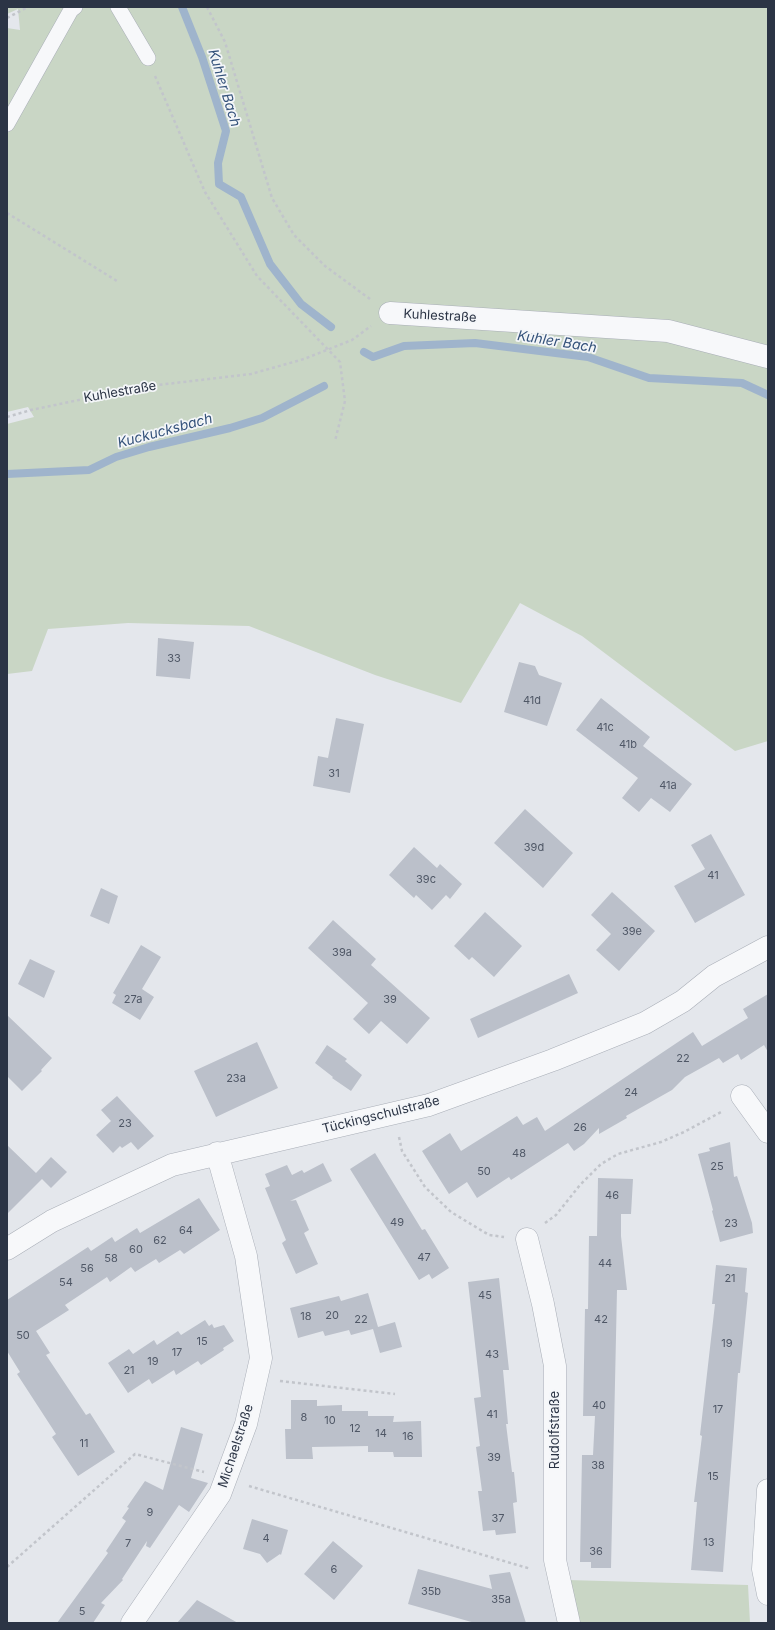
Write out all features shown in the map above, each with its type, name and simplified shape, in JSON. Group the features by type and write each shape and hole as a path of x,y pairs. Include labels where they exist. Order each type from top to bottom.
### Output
{"street":[{"name":"Kuhlestraße","path":"390,313 668,331 768,356"},
{"name":"Tückingschulstraße","path":"7,1249 52,1221 172,1165 217,1153 429,1105 553,1060 645,1023 683,1001 714,976 768,947"},
{"path":"742,1096 768,1132"},
{"name":"Michaelstraße","path":"132,1623 220,1494 246,1424 261,1358 246,1256 217,1153"},
{"name":"Rudolfstraße","path":"527,1238 543,1304 554,1366 555,1560 569,1623"},
{"path":"768,1490 763,1569 768,1594"}],"lane":[{"path":"7,124 71,10 76,7"},
{"path":"118,7 148,58"}],"path":[{"path":"7,18 28,7"},
{"path":"207,7 225,42 272,198 294,235 325,266 390,313"},
{"path":"148,58 205,192 257,276 340,362 345,401 334,441"},
{"path":"7,213 117,281"},
{"name":"Kuhlestraße","path":"7,417 38,408 141,387 251,374 304,359 352,340 390,313"},
{"path":"393,1114 402,1151 425,1187 451,1212 489,1235 527,1238 556,1215 580,1185 601,1164 618,1154 661,1142 684,1132 726,1110 742,1096"},
{"path":"256,1379 395,1394"},
{"path":"7,1567 135,1454 225,1479 559,1578"}],"green space":[{"path":"7,7 768,7 768,741 735,751 582,636 520,603 461,703 375,675 249,626 128,623 48,629 32,671 7,674 7,424 34,417 28,407 7,412 7,28 20,30 18,9 7,14"},
{"path":"567,1580 748,1585 750,1623 578,1623"}],"building":[{"path":"158,638 194,642 190,679 156,676"},
{"path":"519,662 535,666 539,675 562,683 547,726 504,712"},
{"path":"601,698 650,737 643,746 692,784 670,812 651,798 639,812 622,798 638,778 576,730"},
{"path":"336,718 364,724 350,793 313,786 318,756 328,758"},
{"path":"525,809 573,853 543,888 494,843"},
{"path":"711,834 745,895 695,923 674,886 705,869 691,845"},
{"path":"414,847 437,868 440,864 462,884 450,899 446,895 432,910 416,895 414,898 389,875"},
{"path":"101,888 118,896 109,924 90,916"},
{"path":"612,892 655,931 619,971 596,950 611,934 591,915"},
{"path":"485,912 522,946 494,977 472,957 469,960 454,946"},
{"path":"333,920 376,959 371,965 430,1018 407,1044 381,1021 369,1034 353,1019 368,1003 308,948"},
{"path":"141,945 161,957 142,989 154,997 140,1020 112,1003 116,995 113,993"},
{"path":"30,959 55,971 44,998 18,984"},
{"path":"569,974 578,993 478,1038 470,1019"},
{"path":"768,994 768,1052 764,1045 741,1060 738,1054 723,1063 719,1058 685,1077 672,1090 626,1116 627,1118 599,1134 599,1128 584,1144 574,1151 568,1143 511,1180 509,1177 477,1198 467,1182 449,1194 422,1151 450,1133 461,1151 517,1116 523,1125 537,1117 545,1131 693,1032 702,1046 748,1018 743,1009"},
{"path":"7,1015 52,1058 41,1070 42,1071 22,1091 7,1076"},
{"path":"257,1042 278,1088 216,1117 194,1071"},
{"path":"327,1045 347,1059 345,1061 362,1075 351,1091 332,1078 333,1077 315,1063"},
{"path":"117,1096 154,1136 138,1150 131,1142 122,1148 120,1146 113,1153 96,1135 111,1121 101,1110"},
{"path":"730,1142 734,1177 737,1176 752,1223 753,1233 720,1242 698,1154 710,1151 709,1148"},
{"path":"7,1145 36,1173 51,1157 67,1172 51,1188 42,1179 7,1214"},
{"path":"375,1153 422,1230 425,1229 449,1268 432,1279 429,1274 419,1280 350,1169"},
{"path":"323,1163 332,1181 290,1201 296,1200 309,1230 304,1233 318,1264 296,1274 282,1243 286,1240 265,1188 270,1186 265,1174 287,1165 292,1175 302,1170 304,1173"},
{"path":"598,1178 633,1179 631,1214 621,1214 621,1236 627,1290 617,1290 611,1568 591,1568 591,1562 580,1562 582,1455 593,1455 595,1416 583,1416 585,1309 588,1309 589,1236 597,1236"},
{"path":"199,1198 220,1230 184,1254 180,1250 159,1263 156,1259 135,1272 131,1267 110,1282 107,1277 65,1305 69,1310 36,1331 50,1353 46,1355 86,1415 90,1413 115,1452 78,1476 52,1437 56,1434 17,1374 20,1372 7,1351 7,1300 88,1247 91,1251 112,1237 115,1242 137,1228 140,1233"},
{"path":"716,1265 747,1268 745,1292 748,1293 740,1373 738,1373 723,1572 691,1570 697,1502 694,1502 715,1304 712,1304"},
{"path":"499,1278 509,1370 503,1370 508,1424 506,1424 512,1472 514,1472 517,1502 513,1503 516,1533 496,1535 495,1530 483,1531 478,1491 482,1491 476,1447 480,1446 474,1398 481,1397 468,1282"},
{"path":"368,1293 378,1327 395,1322 402,1347 380,1353 373,1329 351,1335 349,1330 325,1336 323,1331 298,1338 290,1308 339,1296 341,1301"},
{"path":"205,1320 209,1326 212,1324 214,1328 224,1325 234,1341 223,1348 224,1350 201,1365 198,1361 176,1375 174,1370 152,1384 149,1379 128,1393 108,1363 129,1349 133,1354 154,1340 157,1345 178,1331 181,1335"},
{"path":"291,1400 317,1400 317,1406 342,1405 342,1411 368,1411 368,1416 394,1416 393,1422 421,1421 422,1457 394,1457 393,1452 368,1452 368,1446 312,1447 313,1459 286,1459 285,1429 291,1429"},
{"path":"181,1427 203,1434 191,1478 208,1483 189,1512 179,1505 150,1548 146,1546 147,1541 122,1579 123,1580 101,1603 105,1605 93,1623 57,1623 108,1553 106,1551 126,1521 122,1518 129,1508 127,1507 145,1481 163,1490"},
{"path":"252,1519 288,1530 281,1555 280,1554 267,1563 260,1554 243,1549"},
{"path":"333,1541 363,1566 334,1600 304,1574"},
{"path":"418,1569 492,1589 489,1575 510,1572 526,1623 475,1623 408,1604"},
{"path":"197,1600 238,1623 177,1623"}],"waterway":[{"name":"Kuhler Bach","path":"182,7 202,57 226,131 218,163 219,184 241,197 270,264 301,304 331,327"},
{"name":"Kuhler Bach","path":"364,352 373,357 404,346 475,343 588,357 649,378 742,383 768,395"},
{"name":"Kuckucksbach","path":"7,474 89,470 116,457 149,447 230,428 262,418 324,386"}]}
